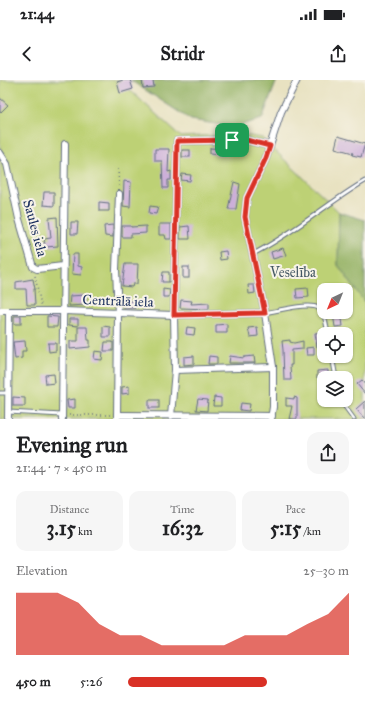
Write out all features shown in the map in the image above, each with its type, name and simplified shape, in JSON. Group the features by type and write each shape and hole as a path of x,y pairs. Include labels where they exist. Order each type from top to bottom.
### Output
{"street":[{"path":"119,194 116,270 118,314 117,417 171,416 271,418 273,407 273,367 265,313 245,217 247,198 266,158 281,112 297,80"},
{"path":"171,416 175,370 174,315 177,141 246,140 270,146"},
{"path":"62,417 65,144"},
{"name":"Saules iela","path":"0,153 7,164 19,220 33,267"},
{"path":"33,267 38,269 63,266"},
{"name":"Centrālā iela","path":"0,311 64,311 174,315 265,313"},
{"path":"8,419 9,311"},
{"path":"175,370 273,367"}],"lane":[{"path":"253,254 293,232 345,193 365,181"},
{"path":"265,313 309,305 318,308 325,318 327,327"},
{"path":"0,393 9,394"},
{"path":"345,407 354,419"},
{"path":"8,412 62,417"}],"path":[{"path":"118,169 119,194"},
{"name":"Saules iela","path":"33,267 42,311"},
{"path":"62,417 117,417"}],"green space":[{"name":"Veselība","path":"0,80 119,80 181,137 239,134 262,138 339,212 338,265 351,283 317,283 317,319 353,319 353,286 365,303 365,419 0,419"},
{"path":"130,80 277,80 262,119 234,127 191,120"},
{"path":"339,212 365,220 365,303 353,286 353,283 351,283 338,265"}],"building":[{"path":"130,80 133,89 120,93 117,82"},
{"path":"142,80 153,80 154,87 143,88"},
{"path":"0,98 8,105 0,113"},
{"path":"338,136 365,144 361,157 335,148"},
{"path":"210,148 227,149 227,155 210,154"},
{"path":"155,149 169,149 168,172 171,171 171,180 168,180 168,188 163,188 162,161 155,161"},
{"path":"182,150 190,150 190,157 182,157"},
{"path":"182,174 191,175 190,181 181,180"},
{"path":"124,181 131,182 130,207 123,206"},
{"path":"234,182 240,184 236,209 228,209"},
{"path":"44,192 54,192 54,206 43,205"},
{"path":"99,202 109,203 109,211 99,211"},
{"path":"150,206 158,207 156,214 149,213"},
{"path":"57,217 58,246 45,247 44,239 51,238 49,218"},
{"path":"71,222 78,222 77,234 71,234"},
{"path":"159,224 171,224 171,239 166,239 165,235 159,235"},
{"path":"113,225 113,237 105,236 104,226"},
{"path":"122,226 146,226 146,233 131,234 131,237 122,237"},
{"path":"189,226 190,239 180,239 180,227"},
{"path":"283,248 286,255 273,259 271,252"},
{"path":"226,251 227,259 220,260 219,252"},
{"path":"73,254 78,254 78,266 82,267 81,275 72,274"},
{"path":"125,264 138,264 137,284 133,284 132,287 122,286"},
{"path":"183,267 189,267 189,278 183,278"},
{"path":"163,272 169,272 169,282 162,282"},
{"path":"33,279 35,289 35,305 27,305 26,289 16,289 16,282"},
{"path":"248,285 254,285 255,293 249,294"},
{"path":"308,288 309,297 297,298 296,289"},
{"path":"163,289 170,290 169,297 163,297"},
{"path":"86,295 86,305 69,306 70,296"},
{"path":"181,300 192,301 191,304 209,303 209,309 180,308"},
{"path":"124,301 135,301 135,308 124,308"},
{"path":"14,316 21,316 21,324 14,324"},
{"path":"47,316 58,317 57,327 47,327"},
{"path":"69,319 78,319 78,326 69,325"},
{"path":"334,319 342,319 343,326 335,327"},
{"path":"227,324 227,333 216,333 216,325"},
{"path":"103,326 110,327 110,337 103,337"},
{"path":"78,327 87,327 90,347 70,349 70,341 78,341"},
{"path":"187,327 195,328 194,335 186,334"},
{"path":"257,327 258,336 250,337 248,328"},
{"path":"315,333 317,333 317,347"},
{"path":"290,340 290,342 294,343 303,341 303,349 292,350 292,365 290,365 291,380 284,380 282,341"},
{"path":"25,341 26,351 22,351 22,358 15,359 13,342"},
{"path":"105,342 113,342 113,351 104,351"},
{"path":"48,343 56,343 56,351 49,352"},
{"path":"314,347 314,355 307,355 306,348"},
{"path":"95,351 103,352 102,360 94,359"},
{"path":"194,356 194,364 184,365 184,357"},
{"path":"209,356 217,357 217,364 208,364"},
{"path":"230,356 244,358 254,356 255,363 229,363"},
{"path":"54,374 55,383 46,384 45,375"},
{"path":"362,380 365,383 365,394 357,384"},
{"path":"129,386 129,393 122,394 122,387"},
{"path":"13,397 25,398 25,406 13,406"},
{"path":"214,397 221,398 221,406 213,406"},
{"path":"294,397 297,398 297,419 289,419 292,406 286,406 286,398 294,399"},
{"path":"75,399 75,408 68,408 67,400"},
{"path":"198,399 208,400 207,411 196,410"},
{"path":"149,400 159,400 159,408 149,408"},
{"path":"365,401 365,419 356,409"},
{"path":"241,403 250,404 249,411 240,410"}],"route":[{"path":"232,140 246,140 270,146 247,198 245,217 265,313 174,315 177,141 232,140"}]}
